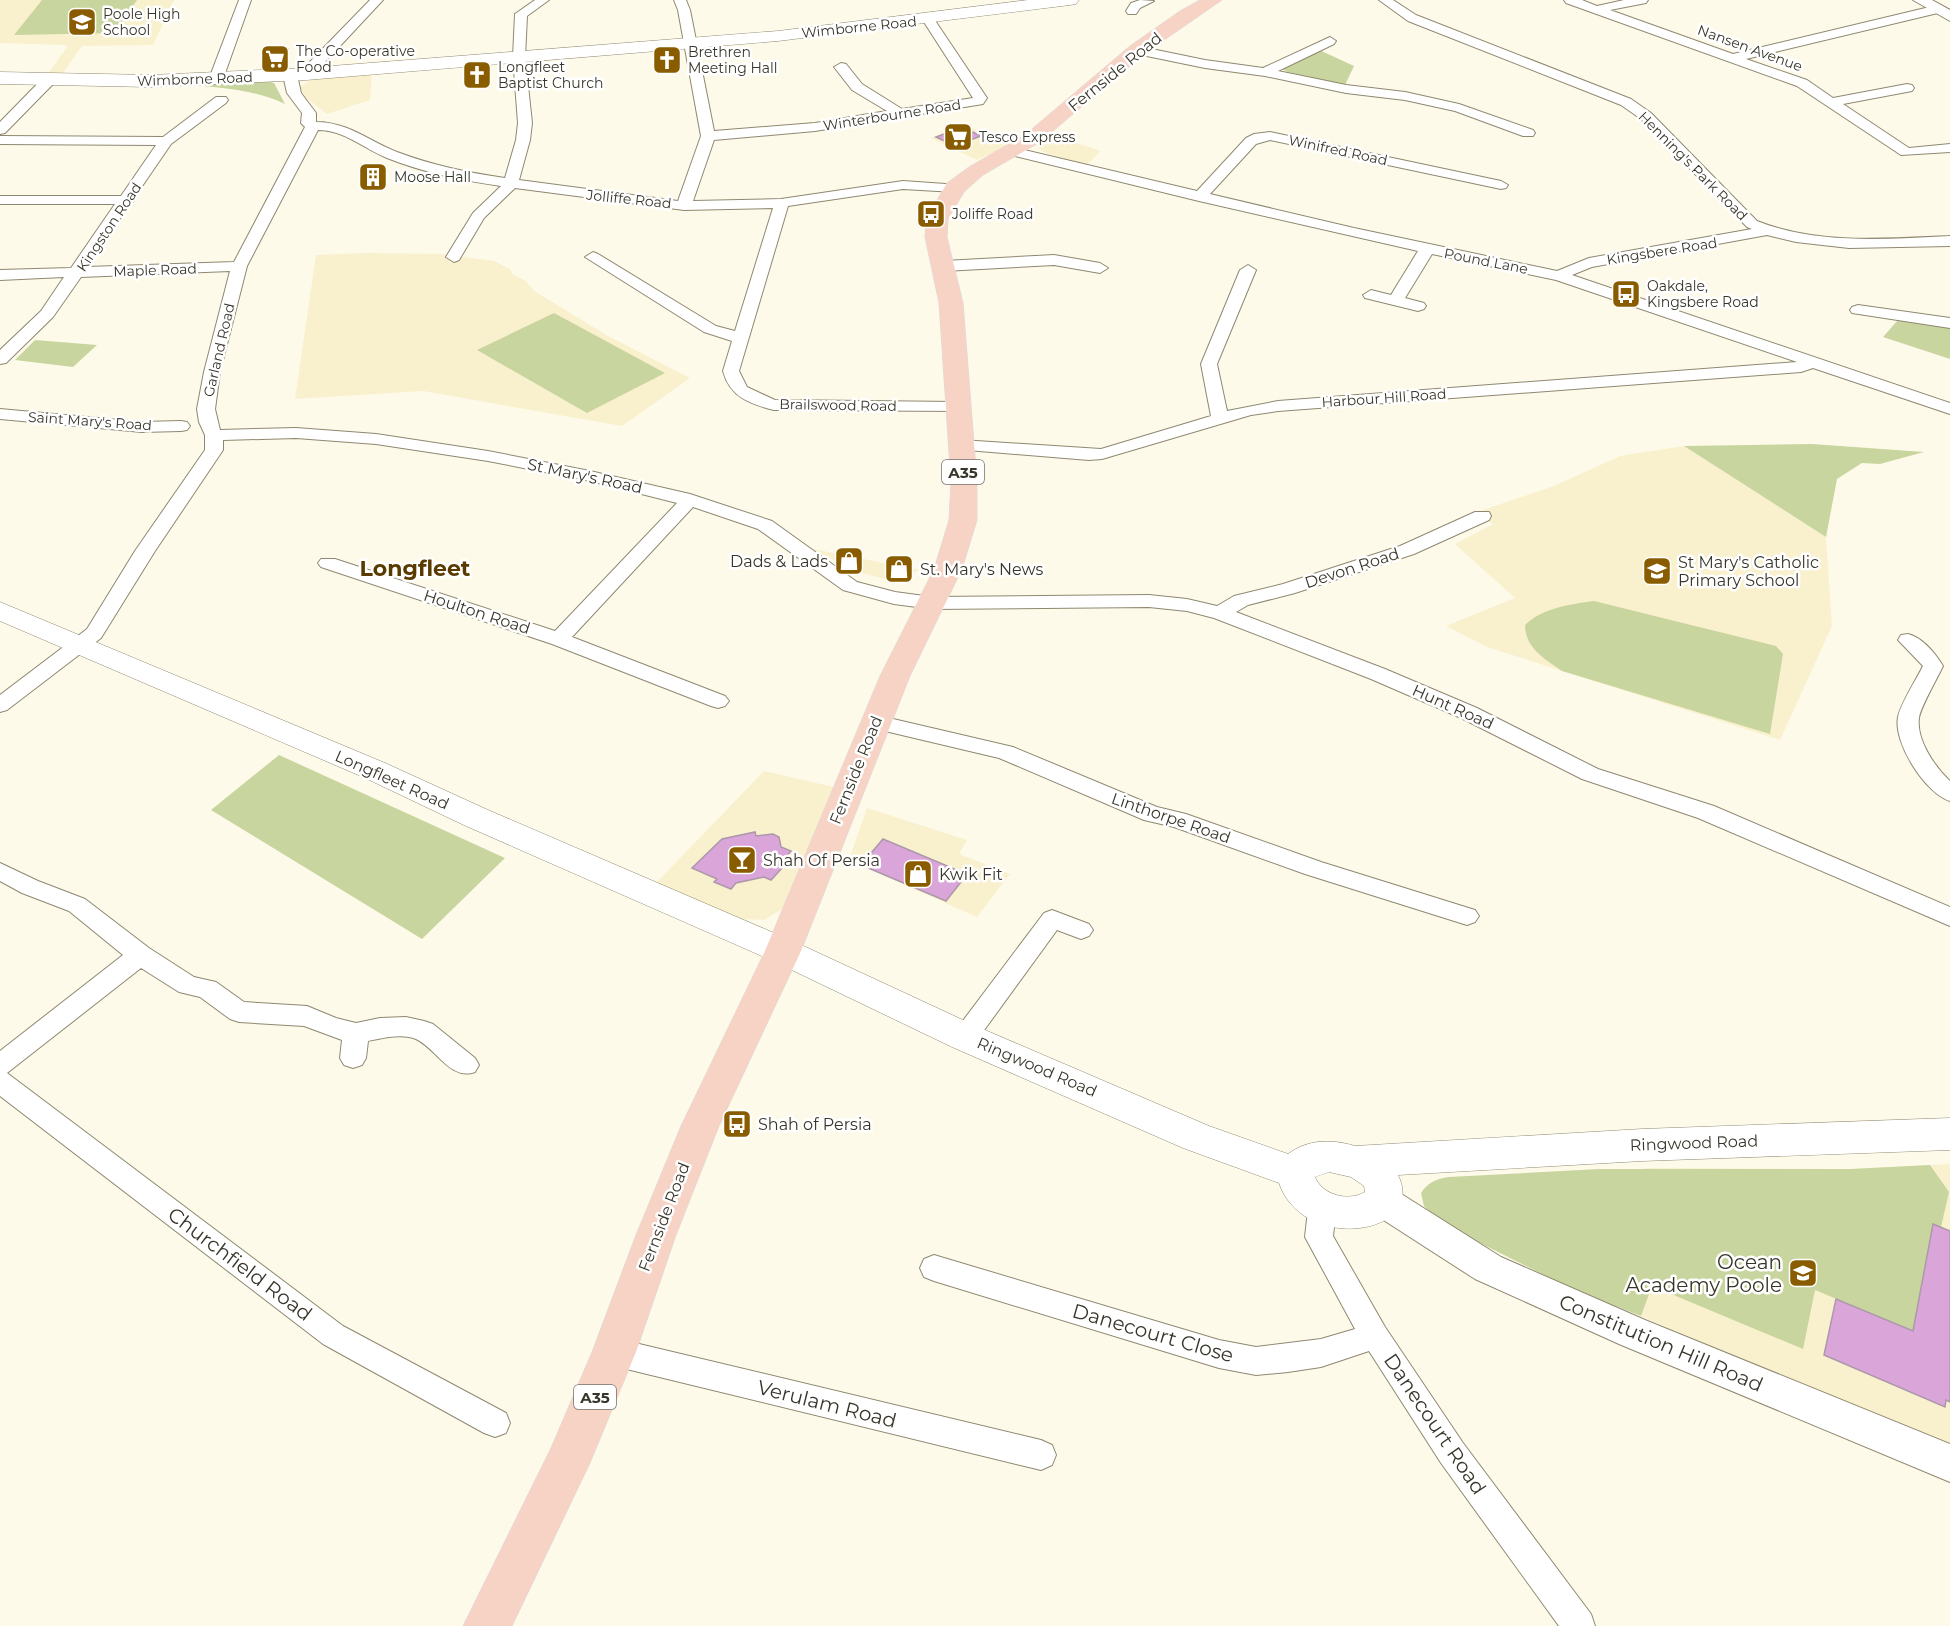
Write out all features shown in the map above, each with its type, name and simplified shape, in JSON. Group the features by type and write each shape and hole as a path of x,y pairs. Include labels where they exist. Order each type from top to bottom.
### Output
{"highway":[{"name":"Fernside Road","path":"487,1626 567,1463 614,1352 656,1235 700,1126 783,951 895,676 948,569 963,520 961,445 951,303 936,237 937,219 955,188 976,171 1012,152 1052,123 1137,50 1186,15 1214,0"}],"main road":[{"name":"Wimborne Road","path":"0,78 216,79 298,75 689,44 928,19 1070,0"},
{"name":"Longfleet Road","path":"0,611 374,770 508,832 783,951"},
{"name":"Ringwood Road","path":"783,951 966,1036 1196,1137 1295,1173"},
{"name":"Ringwood Road","path":"1358,1161 1642,1145 1950,1134"},
{"path":"1383,1201 1384,1185 1379,1175 1358,1161 1329,1156 1309,1159 1300,1165 1295,1173 1300,1191 1322,1210 1344,1212 1365,1210 1383,1201 1422,1164 1438,1156"}],"street":[{"path":"216,79 245,0"},
{"path":"313,126 308,123 309,113 294,93 298,75 377,0"},
{"path":"454,257 478,216 511,180 523,140 525,123 519,57 521,14 543,0"},
{"path":"680,0 684,10 708,136 684,206"},
{"path":"1122,0 1138,6"},
{"name":"Henning's Park Road","path":"1385,0 1412,18 1626,102 1646,116 1752,224 1767,231 1794,238 1854,242 1950,242"},
{"name":"Nansen Avenue","path":"1570,0 1809,86 1906,152"},
{"path":"1597,9 1642,0"},
{"path":"1921,0 1944,12"},
{"path":"1732,58 1944,12"},
{"name":"Winterbourne Road","path":"708,136 815,126 973,102 980,98 928,19"},
{"path":"1265,72 1330,41"},
{"path":"1137,50 1205,64 1265,72 1346,89 1409,91 1528,133"},
{"path":"841,67 857,87 900,114"},
{"path":"1,131 50,79"},
{"path":"1831,102 1907,88"},
{"name":"Kingston Road","path":"0,359 47,314 128,200 166,141 221,100"},
{"name":"Jolliffe Road","path":"313,126 332,126 346,131 390,154 432,169 684,206 781,203 903,185 955,188"},
{"name":"Garland Road","path":"0,705 94,633 145,551 210,459 214,450 214,435 208,422 206,409 212,372 239,266 313,126"},
{"path":"1,131 166,141"},
{"name":"Winifred Road","path":"1198,197 1251,141 1259,137 1270,136 1501,185"},
{"path":"1896,166 1906,152 1950,148"},
{"name":"Pound Lane","path":"1012,152 1427,249 1560,276 1950,409"},
{"path":"0,200 128,200"},
{"name":"Brailswood Road","path":"781,203 731,371 733,382 740,391 774,405 957,407"},
{"name":"Kingsbere Road","path":"1560,276 1589,263 1767,231"},
{"path":"1395,301 1427,249"},
{"path":"593,257 710,329 741,338"},
{"path":"944,266 1054,260 1100,268"},
{"name":"Maple Road","path":"0,275 239,266"},
{"path":"1220,418 1209,364 1248,270"},
{"path":"1371,296 1418,306"},
{"path":"1858,310 1950,323"},
{"name":"Harbour Hill Road","path":"961,445 1089,455 1102,454 1249,410 1278,406 1801,367 1812,363"},
{"name":"Saint Mary's Road","path":"0,414 142,426 181,426"},
{"name":"St Mary's Road","path":"214,435 296,433 376,439 488,456 579,474 690,500 765,525 850,586 894,598 932,603"},
{"path":"559,639 690,500"},
{"name":"Devon Road","path":"1220,613 1241,600 1288,589 1407,550 1482,516"},
{"name":"Houlton Road","path":"328,563 559,639 718,701"},
{"name":"Hunt Road","path":"932,603 1149,601 1187,605 1220,613 1469,712 1590,774 1706,812 1950,917"},
{"path":"1908,640 1926,656 1933,666 1908,718 1919,735 1919,758 1931,776 1950,793"},
{"name":"Linthorpe Road","path":"876,722 1005,752 1152,814 1178,820 1313,868 1467,916"},
{"path":"0,872 30,887 77,905 140,955 188,985 207,989 239,1012 307,1016 331,1028 356,1033 380,1028 406,1027 424,1031 466,1065"},
{"path":"966,1036 1052,919 1081,930"},
{"path":"0,1065 140,955"},
{"path":"353,1058 356,1033"},
{"name":"Churchfield Road","path":"0,1081 333,1335 495,1423"},
{"name":"Constitution Hill Road","path":"1383,1201 1488,1268 1632,1332 1950,1464"},
{"name":"Danecourt Road","path":"1322,1210 1319,1237 1375,1336 1452,1453 1579,1626"},
{"name":"Danecourt Close","path":"934,1268 1220,1354 1257,1361 1321,1353 1375,1336"},
{"name":"Verulam Road","path":"614,1352 1041,1455"}],"shaded area":[{"name":"Poole High School","path":"0,0 174,0 153,45 82,46 62,74 48,74 67,47 66,45 0,43"},
{"path":"372,72 370,100 327,114 305,97 300,87 314,78"},
{"path":"962,124 1016,142 977,160 931,138"},
{"path":"1046,133 1100,151 1087,165 1062,159 1044,152 1033,144"},
{"path":"441,254 494,261 526,281 534,291 610,337 690,378 622,426 423,391 295,399 316,255"},
{"name":"St Mary's Catholic Primary School","path":"1684,446 1826,537 1832,626 1780,740 1487,647 1446,626 1515,598 1455,544 1493,524 1482,516 1483,510 1554,486 1620,456"},
{"path":"813,549 919,570 905,576 885,579 854,571"},
{"path":"764,771 838,788 787,906 764,920 739,919 656,883"},
{"path":"867,808 967,840 959,854 1010,874 977,917 849,860"},
{"name":"Ocean Academy Poole","path":"1950,1164 1950,1448 1641,1316 1670,1229 1646,1168 1851,1169"}],"green space":[{"path":"42,0 137,0 114,33 14,35"},
{"path":"1317,49 1354,66 1345,85 1282,69"},
{"path":"274,83 285,104 251,93 191,85"},
{"path":"554,313 665,373 587,413 477,350"},
{"path":"1898,320 1950,326 1950,359 1883,337"},
{"path":"35,340 97,345 73,367 15,360"},
{"path":"1812,444 1924,452 1880,464 1862,463 1837,479 1826,537 1684,446"},
{"path":"1594,601 1776,646 1783,654 1770,734 1562,671 1537,652 1528,640 1525,625 1540,614 1557,608"},
{"path":"279,755 505,858 422,939 211,810"},
{"name":"Ocean Academy Poole","path":"1930,1165 1949,1192 1941,1227 1933,1225 1921,1334 1815,1290 1803,1349 1652,1286 1641,1316 1572,1289 1476,1241 1436,1218 1424,1206 1421,1193 1433,1182 1449,1177 1599,1169 1851,1169"}],"building":[{"name":"The Co-operative Food","path":"288,49 284,66 263,67 268,50"},
{"name":"Tesco Express","path":"962,127 981,136 955,146 936,137"},
{"name":"Shah Of Persia","path":"755,832 756,836 773,834 779,837 781,847 791,851 779,865 783,867 771,880 764,877 736,883 731,889 714,882 717,879 692,868 722,839"},
{"name":"Kwik Fit","path":"883,839 957,870 951,878 961,882 946,901 861,865"},
{"path":"1933,1224 1950,1231 1950,1402 1946,1400 1945,1407 1824,1355 1836,1299 1913,1331"}],"place":[{"name":"Poole High School","path":"82,22"},
{"name":"The Co-operative Food","path":"275,59"},
{"name":"Brethren Meeting Hall","path":"667,60"},
{"name":"Longfleet Baptist Church","path":"477,75"},
{"name":"Tesco Express","path":"958,137"},
{"name":"Moose Hall","path":"373,177"},
{"name":"Joliffe Road","path":"931,214"},
{"name":"Oakdale, Kingsbere Road","path":"1626,294"},
{"name":"Dads & Lads","path":"849,561"},
{"name":"St. Mary's News","path":"899,569"},
{"name":"St Mary's Catholic Primary School","path":"1657,571"},
{"name":"Shah Of Persia","path":"742,860"},
{"name":"Kwik Fit","path":"918,874"},
{"name":"Shah of Persia","path":"737,1124"},
{"name":"Ocean Academy Poole","path":"1803,1273"}],"district":[{"name":"Longfleet","path":"415,568"}]}
